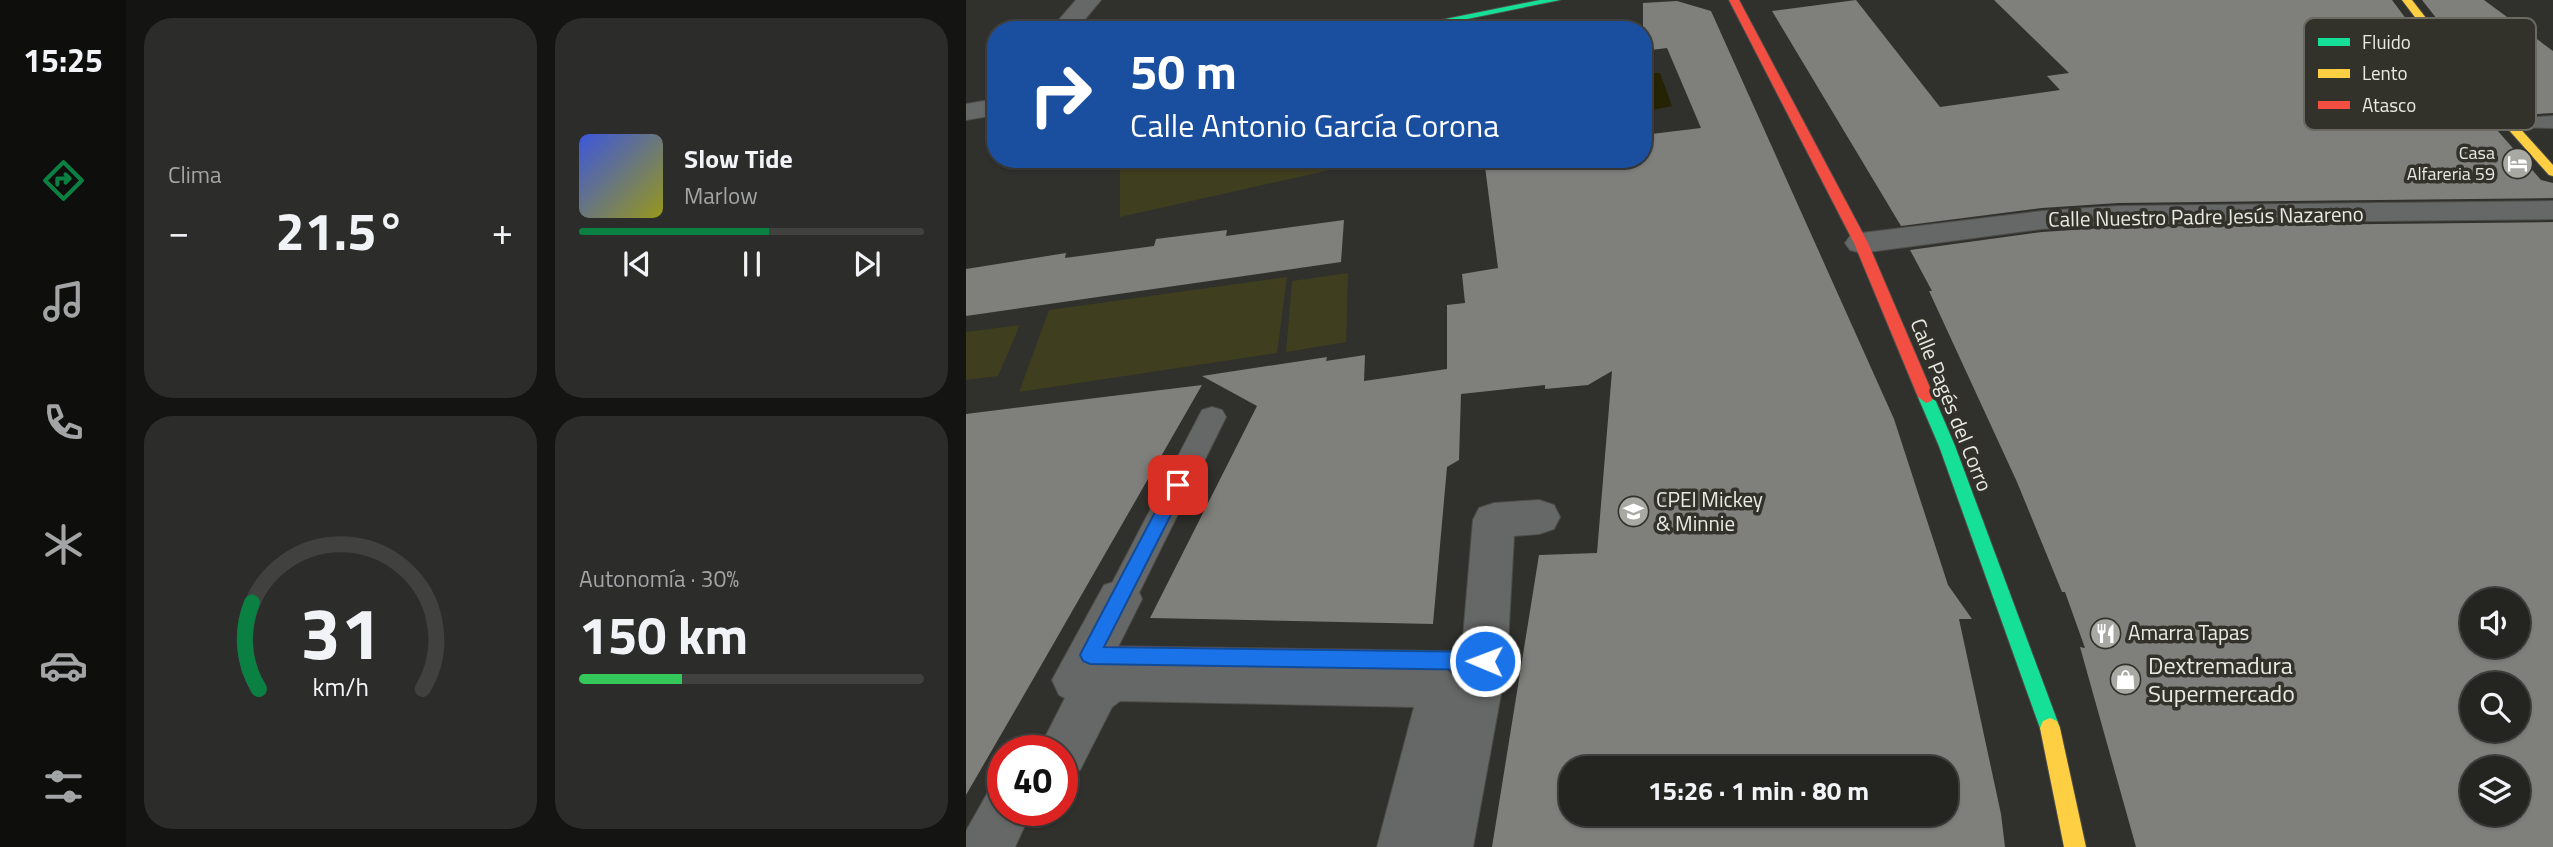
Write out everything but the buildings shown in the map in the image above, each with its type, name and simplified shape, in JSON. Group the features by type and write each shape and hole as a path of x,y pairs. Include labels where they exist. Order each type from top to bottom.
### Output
{"main road":[{"path":"1444,21 1555,0"},
{"name":"Calle Pagés del Corro","path":"1734,0 1861,243 1947,446 2055,742 2075,847"},
{"path":"2407,0 2421,18"},
{"path":"2515,130 2553,172"},
{"path":"1090,655 1485,661"}],"street":[{"path":"1070,21 1089,0"},
{"path":"966,113 987,109"},
{"name":"Calle Nuestro Padre Jesús Nazareno","path":"1861,243 2042,220 2118,215 2553,210"},
{"path":"1446,847 1485,661 1494,520 1539,517"},
{"path":"1047,735 1120,599"},
{"path":"1072,735 1095,691 1114,679 1430,685 1437,692 1438,707 1404,847"},
{"path":"986,847 997,826"},
{"path":"1012,847 1023,826"}],"lane":[{"path":"1120,599 1212,417"}],"shaded area":[{"path":"1652,73 1660,73 1672,106 1652,110"},
{"path":"1120,168 1339,168 1120,217"},
{"path":"1348,273 1346,342 1286,352 1292,281"},
{"path":"1287,277 1277,353 1019,392 1049,310"},
{"path":"1020,325 998,376 966,380 966,332"}],"traffic: fast":[{"path":"1444,21 1555,0"},
{"path":"1926,397 1947,446 2050,728"},
{"path":"1380,659 1484,661"}],"traffic: slow":[{"path":"2407,0 2421,18"},
{"path":"2515,130 2553,172"},
{"path":"2050,728 2075,847"}],"traffic: jam":[{"path":"1734,0 1861,243 1926,397"},
{"path":"1090,655 1380,659"}],"place":[{"name":"Casa Alfareria 59","path":"2518,163"},
{"name":"CPEI Mickey & Minnie","path":"1633,512"},
{"name":"Amarra Tapas","path":"2105,633"},
{"name":"Dextremadura Supermercado","path":"2125,680"}],"route":[{"path":"1178,485 1090,655 1485,661"}]}
